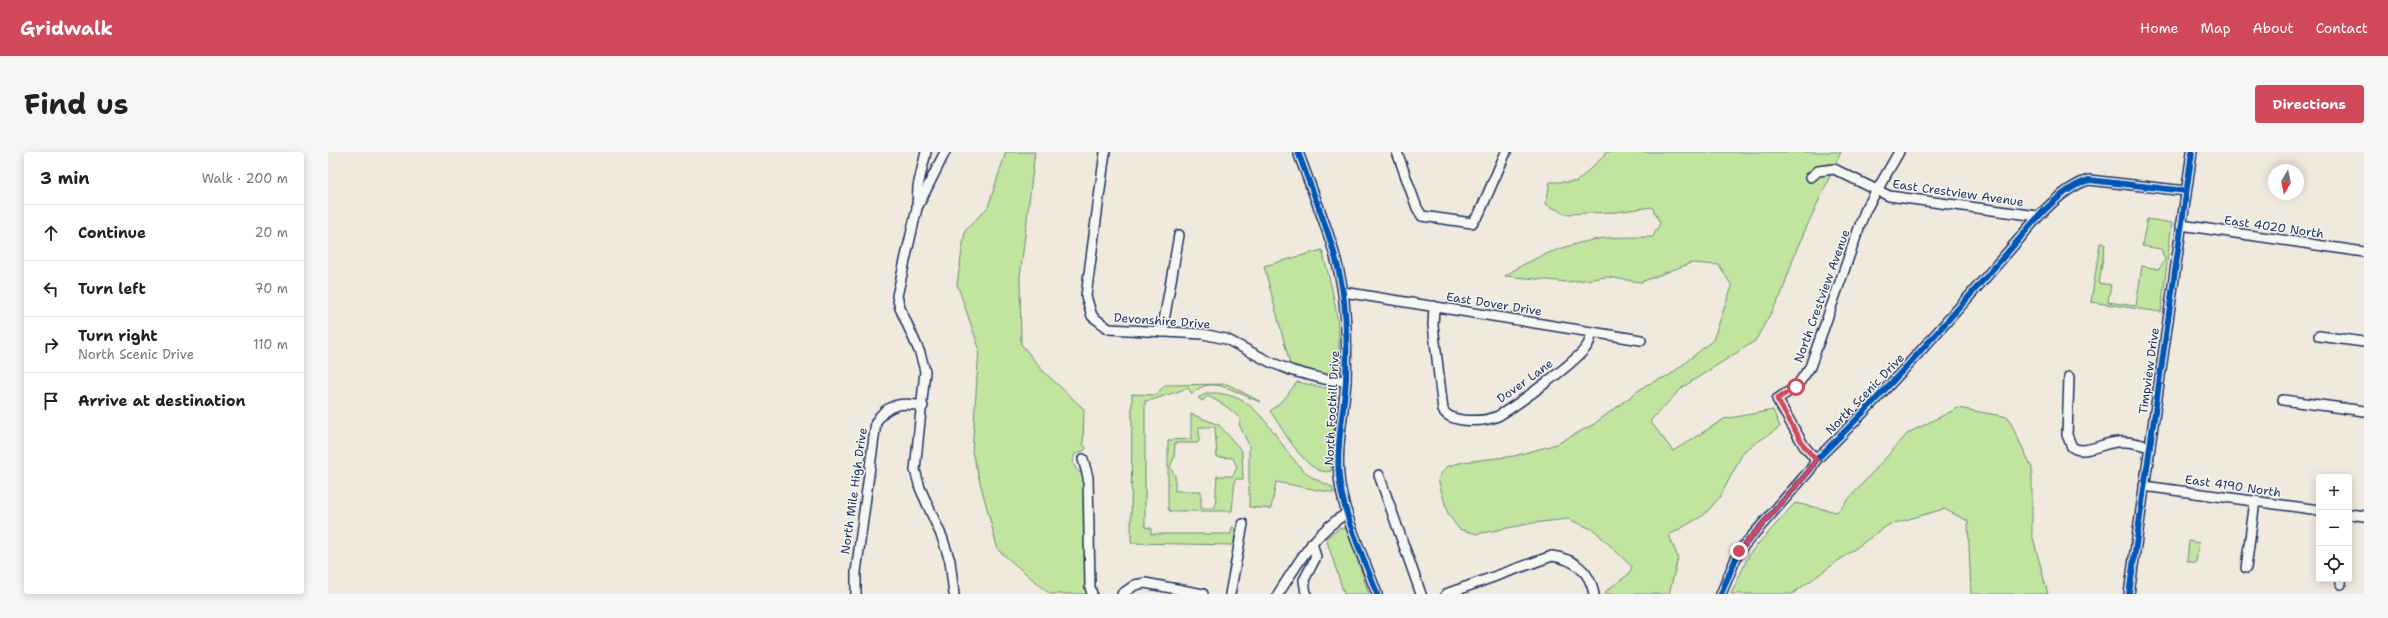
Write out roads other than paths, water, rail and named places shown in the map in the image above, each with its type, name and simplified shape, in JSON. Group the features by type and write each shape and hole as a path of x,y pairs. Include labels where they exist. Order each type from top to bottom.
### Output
{"street":[{"path":"926,152 918,186 917,208 897,296 900,308 923,361 925,383 915,470 946,549 954,594"},
{"path":"917,208 945,152"},
{"name":"Devonshire Drive","path":"1105,152 1086,296 1088,309 1096,322 1109,330 1203,334 1226,339 1270,362 1293,371 1324,378 1346,380"},
{"name":"North Foothill Drive","path":"1298,152 1330,240 1343,292 1346,338 1346,380 1339,457 1339,476 1347,513 1377,594"},
{"path":"1397,152 1417,208 1422,216 1472,223 1479,214 1506,152"},
{"path":"1877,191 1899,152"},
{"name":"Timpview Drive","path":"2129,594 2192,152"},
{"name":"East Crestview Avenue","path":"1811,177 1818,171 1834,169 1889,196 2037,216"},
{"name":"North Scenic Drive","path":"1721,594 1739,551 1810,470 1816,460 1870,408 2020,238 2037,216 2077,185 2089,180 2186,191"},
{"name":"North Crestview Avenue","path":"1816,460 1804,446 1777,399 1796,387 1810,367 1865,212 1877,191"},
{"name":"East 4020 North","path":"2181,226 2364,252"},
{"path":"1162,332 1178,235"},
{"name":"East Dover Drive","path":"1343,292 1641,340"},
{"name":"Dover Lane","path":"1434,306 1433,325 1443,410 1446,415 1452,418 1476,420 1496,416 1517,404 1579,356 1588,346 1592,332"},
{"path":"2319,336 2364,342"},
{"path":"2069,377 2067,435 2072,447 2077,450 2116,442 2131,442 2150,447"},
{"path":"2283,400 2364,410"},
{"name":"North Mile High Drive","path":"856,594 856,572 876,422 881,412 892,406 905,403 923,406"},
{"path":"1083,458 1088,477 1090,587 1092,594"},
{"path":"1379,475 1421,594"},
{"name":"East 4190 North","path":"2144,486 2316,510"},
{"path":"2246,568 2255,501"},
{"path":"1278,594 1312,543 1328,525 1347,513"},
{"path":"2352,518 2364,516"},
{"path":"1230,594 1243,524"},
{"path":"1306,594 1304,580 1316,557 1312,543"},
{"path":"1446,594 1552,556 1568,560 1584,569 1589,577 1594,594"},
{"path":"1122,594 1135,585 1145,583 1203,594"}]}
